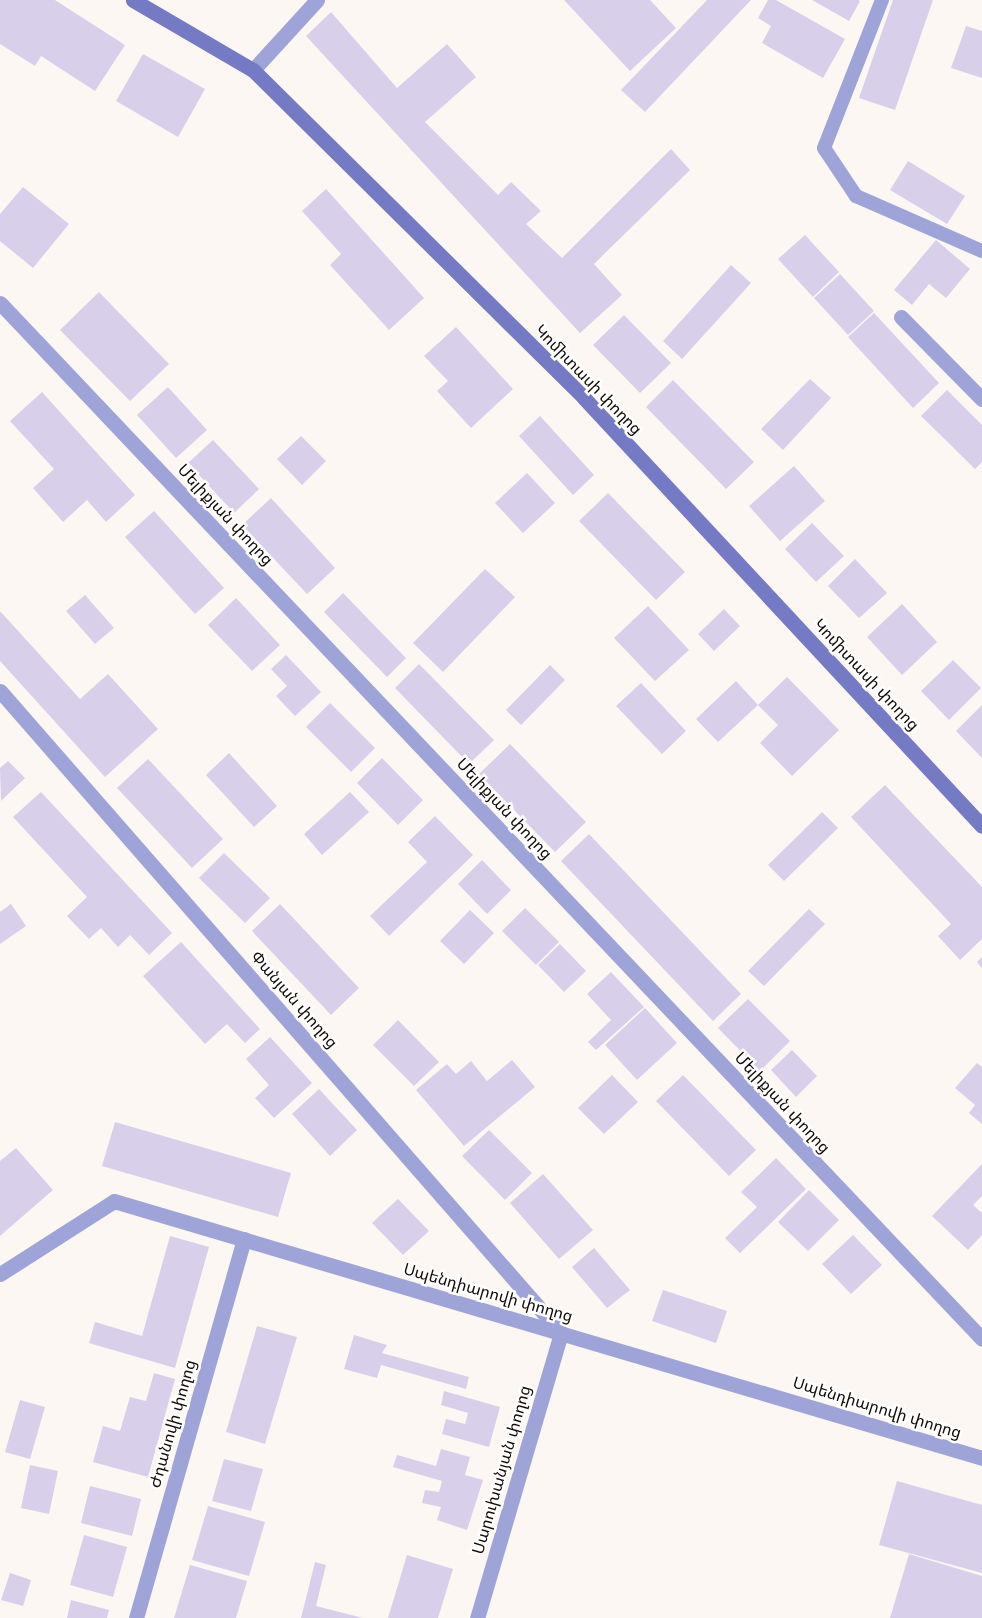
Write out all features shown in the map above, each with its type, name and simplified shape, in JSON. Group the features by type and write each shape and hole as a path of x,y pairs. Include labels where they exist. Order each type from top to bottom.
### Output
{"main road":[{"name":"Կոմիտասի փողոց","path":"134,0 253,70 584,398 982,826"}],"street":[{"path":"253,70 316,0"},
{"name":"Մելիքյան փողոց","path":"0,303 982,1339"},
{"path":"901,317 982,399"},
{"name":"Փանյան փողոց","path":"0,691 561,1332"},
{"name":"Սպենդիարովի փողոց","path":"0,1274 114,1202 561,1332 982,1458"},
{"name":"Ժդանովի փողոց","path":"136,1618 244,1239"},
{"name":"Սարուխանյան փողոց","path":"478,1618 561,1332"}],"lane":[{"path":"882,0 824,148 856,196 982,251"}],"building":[{"path":"0,0 55,0 125,45 95,91 41,56 35,66 0,44"},
{"path":"564,0 650,0 676,28 630,71"},
{"path":"707,0 751,0 645,112 621,90"},
{"path":"768,0 776,0 845,39 823,78 762,43 771,26 758,18"},
{"path":"812,0 858,0 860,1 849,21"},
{"path":"893,0 933,0 895,110 859,98"},
{"path":"331,12 397,88 447,44 476,77 425,122 498,195 511,182 541,211 526,224 562,258 671,149 690,170 594,264 622,295 580,333 306,36"},
{"path":"966,26 982,31 982,78 951,68"},
{"path":"143,54 205,89 178,137 116,101"},
{"path":"908,161 965,196 947,224 890,190"},
{"path":"23,187 69,224 33,268 0,241 0,214"},
{"path":"326,189 424,298 389,330 330,265 341,254 302,211"},
{"path":"805,235 839,272 813,297 778,259"},
{"path":"936,240 970,269 946,298 929,284 912,305 894,290"},
{"path":"731,265 751,283 682,359 663,341"},
{"path":"840,274 874,311 848,335 814,298"},
{"path":"99,292 169,364 130,401 60,330"},
{"path":"874,313 939,383 913,408 848,337"},
{"path":"624,315 671,363 640,393 593,345"},
{"path":"456,327 513,389 471,428 437,391 448,381 424,356"},
{"path":"810,379 831,398 783,450 761,429"},
{"path":"673,380 754,462 726,489 646,407"},
{"path":"168,387 207,430 176,458 137,415"},
{"path":"947,390 982,425 982,462 975,469 921,416"},
{"path":"42,392 135,495 106,522 87,500 63,522 33,488 54,469 10,421"},
{"path":"540,416 594,475 573,495 519,436"},
{"path":"301,436 326,461 302,485 277,459"},
{"path":"213,440 259,489 234,513 188,463"},
{"path":"794,466 825,501 780,541 749,506"},
{"path":"527,473 555,503 523,533 495,503"},
{"path":"608,493 685,572 656,600 579,521"},
{"path":"271,498 335,568 307,594 242,525"},
{"path":"154,511 224,588 195,614 125,537"},
{"path":"812,523 844,556 816,582 785,549"},
{"path":"855,559 887,593 859,618 828,586"},
{"path":"485,569 515,597 443,672 413,643"},
{"path":"343,593 406,658 387,677 324,612"},
{"path":"85,595 114,628 95,644 66,611"},
{"path":"236,598 280,645 252,671 208,625"},
{"path":"902,604 937,642 902,675 867,637"},
{"path":"648,606 689,650 655,681 614,638"},
{"path":"724,609 740,626 714,651 698,634"},
{"path":"0,611 80,699 108,674 158,729 105,777 0,661"},
{"path":"286,655 321,692 295,716 276,696 287,686 271,669"},
{"path":"953,660 981,688 949,720 921,691"},
{"path":"419,664 494,740 469,764 395,688"},
{"path":"550,665 565,680 521,725 506,710"},
{"path":"787,677 839,730 792,776 760,743 778,725 758,705"},
{"path":"736,681 758,705 718,742 696,719"},
{"path":"641,683 686,731 662,754 616,706"},
{"path":"330,703 375,748 351,772 306,727"},
{"path":"982,705 982,758 956,731"},
{"path":"510,744 586,822 555,852 479,774"},
{"path":"229,753 277,806 254,827 206,775"},
{"path":"382,758 423,800 398,825 357,783"},
{"path":"148,759 223,839 192,868 117,788"},
{"path":"8,761 25,778 1,801 0,768"},
{"path":"885,785 982,887 982,939 960,960 938,936 951,924 851,817"},
{"path":"41,792 172,933 149,955 130,935 118,947 101,928 89,939 67,916 87,897 13,817"},
{"path":"350,792 369,812 322,855 304,834"},
{"path":"822,812 838,828 784,881 768,865"},
{"path":"435,816 473,855 389,936 370,916 427,862 408,842"},
{"path":"589,834 741,994 713,1021 561,861"},
{"path":"224,853 270,898 245,923 199,878"},
{"path":"482,860 511,890 487,914 458,884"},
{"path":"11,904 26,926 0,944 0,912"},
{"path":"280,904 359,988 331,1015 252,931"},
{"path":"525,908 559,942 536,965 502,931"},
{"path":"809,909 825,924 764,986 748,971"},
{"path":"470,910 494,933 464,964 440,941"},
{"path":"181,942 260,1029 245,1043 227,1024 205,1044 143,976"},
{"path":"560,944 586,971 564,992 538,965"},
{"path":"982,957 982,968 977,962"},
{"path":"611,972 644,1007 596,1050 588,1042 611,1020 587,994"},
{"path":"748,999 790,1041 760,1071 718,1028"},
{"path":"645,1008 677,1043 637,1080 605,1045"},
{"path":"398,1020 439,1062 414,1086 373,1045"},
{"path":"270,1037 312,1083 274,1118 255,1098 269,1085 246,1059"},
{"path":"792,1050 817,1076 796,1097 771,1070"},
{"path":"512,1060 535,1087 464,1146 416,1090 447,1064 456,1074 471,1061 487,1081"},
{"path":"977,1063 982,1067 982,1124 969,1113 975,1105 955,1088"},
{"path":"612,1075 638,1102 604,1134 578,1108"},
{"path":"683,1075 756,1150 729,1176 656,1101"},
{"path":"319,1089 357,1130 330,1156 292,1114"},
{"path":"115,1122 291,1173 278,1217 102,1166"},
{"path":"489,1130 532,1173 505,1200 462,1156"},
{"path":"16,1148 53,1190 0,1236 0,1161"},
{"path":"776,1158 806,1189 740,1253 725,1238 757,1207 741,1192"},
{"path":"982,1164 982,1196 973,1205 982,1213 982,1235 968,1250 932,1216"},
{"path":"543,1174 593,1230 559,1259 510,1203"},
{"path":"809,1190 839,1220 808,1251 778,1222"},
{"path":"398,1199 429,1231 403,1255 372,1223"},
{"path":"853,1235 882,1265 851,1294 822,1264"},
{"path":"170,1236 209,1247 175,1368 89,1343 95,1322 142,1336"},
{"path":"594,1248 630,1290 607,1308 572,1267"},
{"path":"663,1290 727,1311 716,1343 652,1321"},
{"path":"257,1326 297,1337 265,1444 226,1432"},
{"path":"354,1335 387,1345 382,1353 469,1377 466,1389 381,1365 377,1378 344,1369"},
{"path":"154,1373 175,1379 148,1477 93,1462 103,1426 120,1431 130,1397 146,1401"},
{"path":"444,1391 500,1407 489,1447 442,1434 446,1419 465,1424 468,1413 441,1405"},
{"path":"20,1400 45,1407 30,1459 5,1452"},
{"path":"441,1449 470,1457 465,1475 483,1480 467,1530 437,1520 441,1507 422,1503 425,1490 439,1492 442,1481 393,1467 397,1455 436,1466"},
{"path":"224,1459 263,1469 251,1511 212,1501"},
{"path":"30,1465 58,1471 49,1514 21,1508"},
{"path":"897,1481 982,1505 982,1573 879,1545"},
{"path":"90,1486 141,1499 132,1536 81,1523"},
{"path":"208,1506 265,1522 249,1576 192,1560"},
{"path":"84,1535 127,1547 113,1597 70,1585"},
{"path":"909,1554 982,1576 982,1618 890,1618"},
{"path":"407,1555 453,1569 438,1618 388,1618"},
{"path":"315,1562 326,1565 316,1606 363,1618 301,1618"},
{"path":"190,1565 247,1581 236,1618 174,1618"},
{"path":"10,1573 31,1580 23,1606 1,1600"},
{"path":"71,1600 109,1610 107,1618 67,1618"}]}
